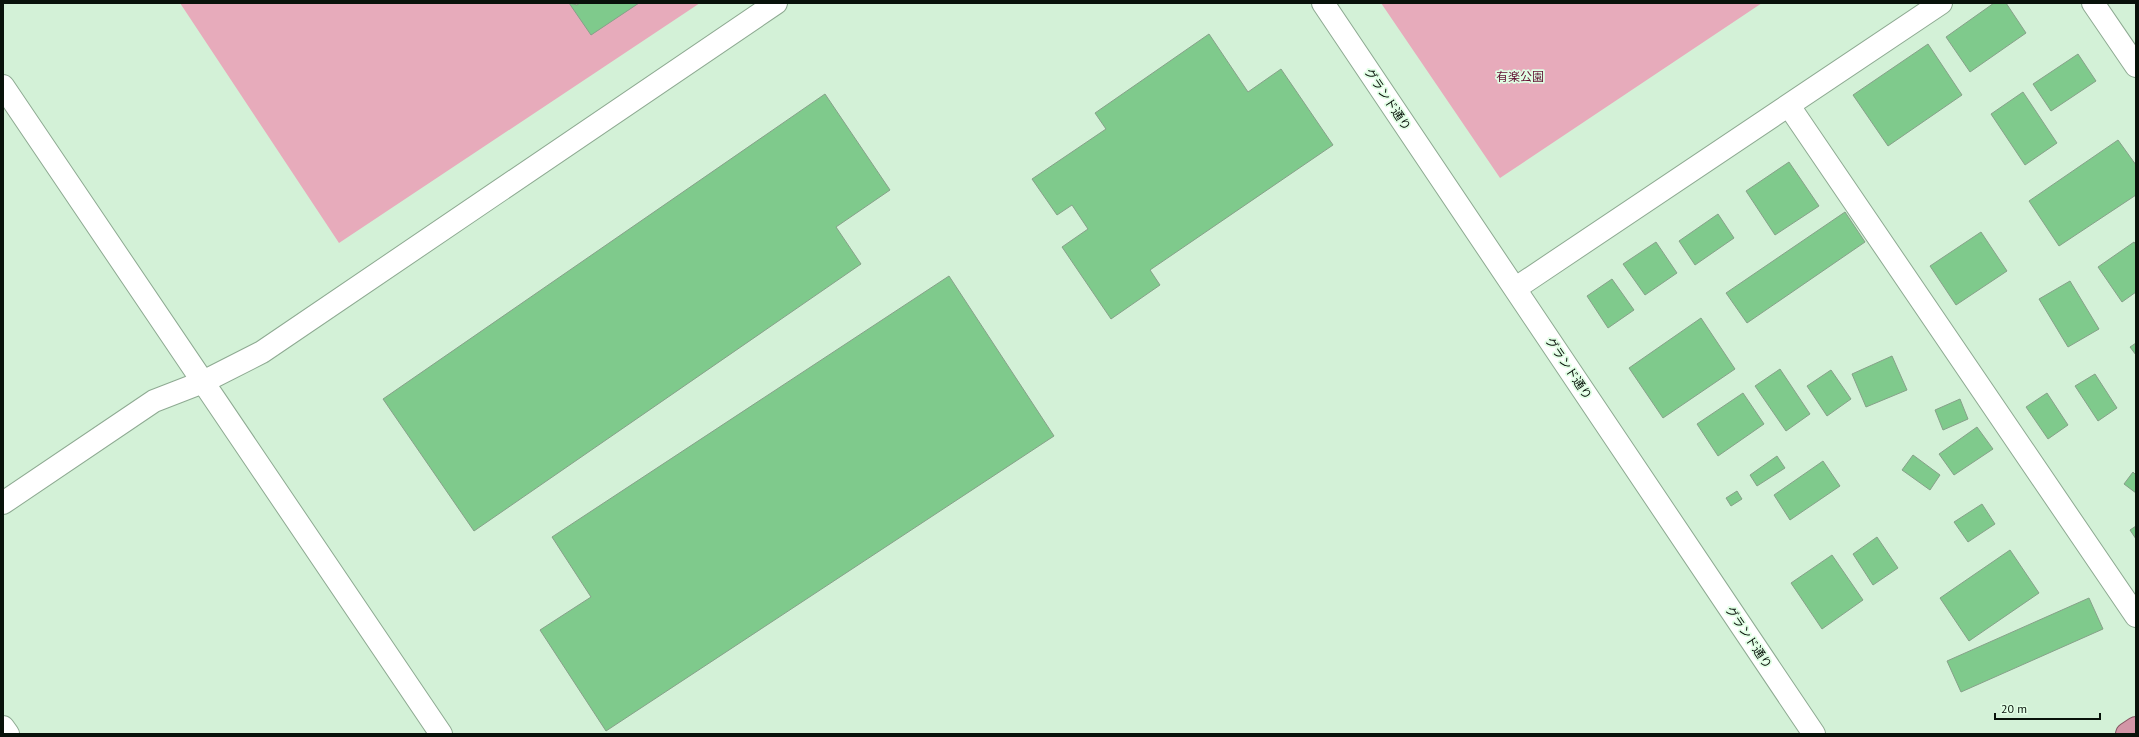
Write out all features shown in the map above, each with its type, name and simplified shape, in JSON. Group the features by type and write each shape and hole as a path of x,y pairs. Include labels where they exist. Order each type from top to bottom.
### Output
{"highway":[{"path":"2127,734 2136,728"}],"street":[{"path":"3,503 154,401 203,382 262,352 776,3"},
{"name":"グランド通り","path":"1323,3 1516,288 1814,734"},
{"path":"1516,288 1941,3"},
{"path":"2092,3 2136,66"},
{"path":"3,86 441,734"},
{"path":"1789,106 2136,616"},
{"path":"3,727 8,734"}],"green space":[{"path":"180,3 700,3 339,243"},
{"name":"有楽公園","path":"1381,3 1762,3 1500,178"}],"building":[{"path":"569,3 577,5 580,3 639,3 591,35"},
{"path":"1994,3 2006,3 2026,33 1970,72 1946,37"},
{"path":"1209,34 1248,92 1281,69 1333,145 1150,270 1160,285 1111,319 1062,247 1088,229 1072,205 1057,215 1032,179 1106,129 1095,113"},
{"path":"1928,44 1962,95 1888,146 1853,95"},
{"path":"2078,54 2096,81 2051,111 2033,84"},
{"path":"2023,92 2057,143 2025,165 1991,114"},
{"path":"825,94 890,190 836,227 861,264 474,531 383,399"},
{"path":"2118,140 2136,165 2136,195 2059,246 2029,201"},
{"path":"1789,162 1819,206 1775,235 1746,191"},
{"path":"1845,212 1865,242 1747,323 1726,293"},
{"path":"1718,214 1734,238 1695,265 1679,241"},
{"path":"1981,232 2007,271 1956,305 1930,266"},
{"path":"1656,242 1677,273 1645,295 1623,264"},
{"path":"2134,242 2136,245 2136,292 2122,302 2098,267"},
{"path":"949,276 1054,436 606,731 540,630 591,597 552,537"},
{"path":"1612,279 1634,310 1608,328 1587,296"},
{"path":"2070,281 2099,329 2068,347 2039,299"},
{"path":"1701,318 1735,369 1663,418 1629,368"},
{"path":"2136,343 2136,355 2130,347"},
{"path":"1892,356 1907,390 1866,407 1852,374"},
{"path":"1780,369 1810,414 1786,431 1755,386"},
{"path":"1831,370 1851,399 1827,416 1807,386"},
{"path":"2095,374 2117,408 2098,421 2075,386"},
{"path":"1743,393 1764,424 1718,456 1697,424"},
{"path":"2047,393 2068,425 2048,439 2026,407"},
{"path":"1960,399 1968,419 1943,430 1935,410"},
{"path":"1977,427 1993,449 1954,475 1939,454"},
{"path":"1913,455 1940,475 1930,490 1902,470"},
{"path":"1777,456 1785,468 1757,486 1750,475"},
{"path":"1823,461 1840,486 1790,520 1774,495"},
{"path":"2133,472 2136,475 2136,493 2124,484"},
{"path":"1737,491 1742,499 1731,506 1726,498"},
{"path":"1982,504 1995,524 1968,542 1954,522"},
{"path":"2136,526 2136,539 2130,530"},
{"path":"1877,537 1898,568 1873,585 1853,554"},
{"path":"2010,550 2039,593 1969,641 1940,598"},
{"path":"1832,555 1863,600 1822,629 1791,583"},
{"path":"2089,598 2103,629 1961,692 1947,661"}]}
